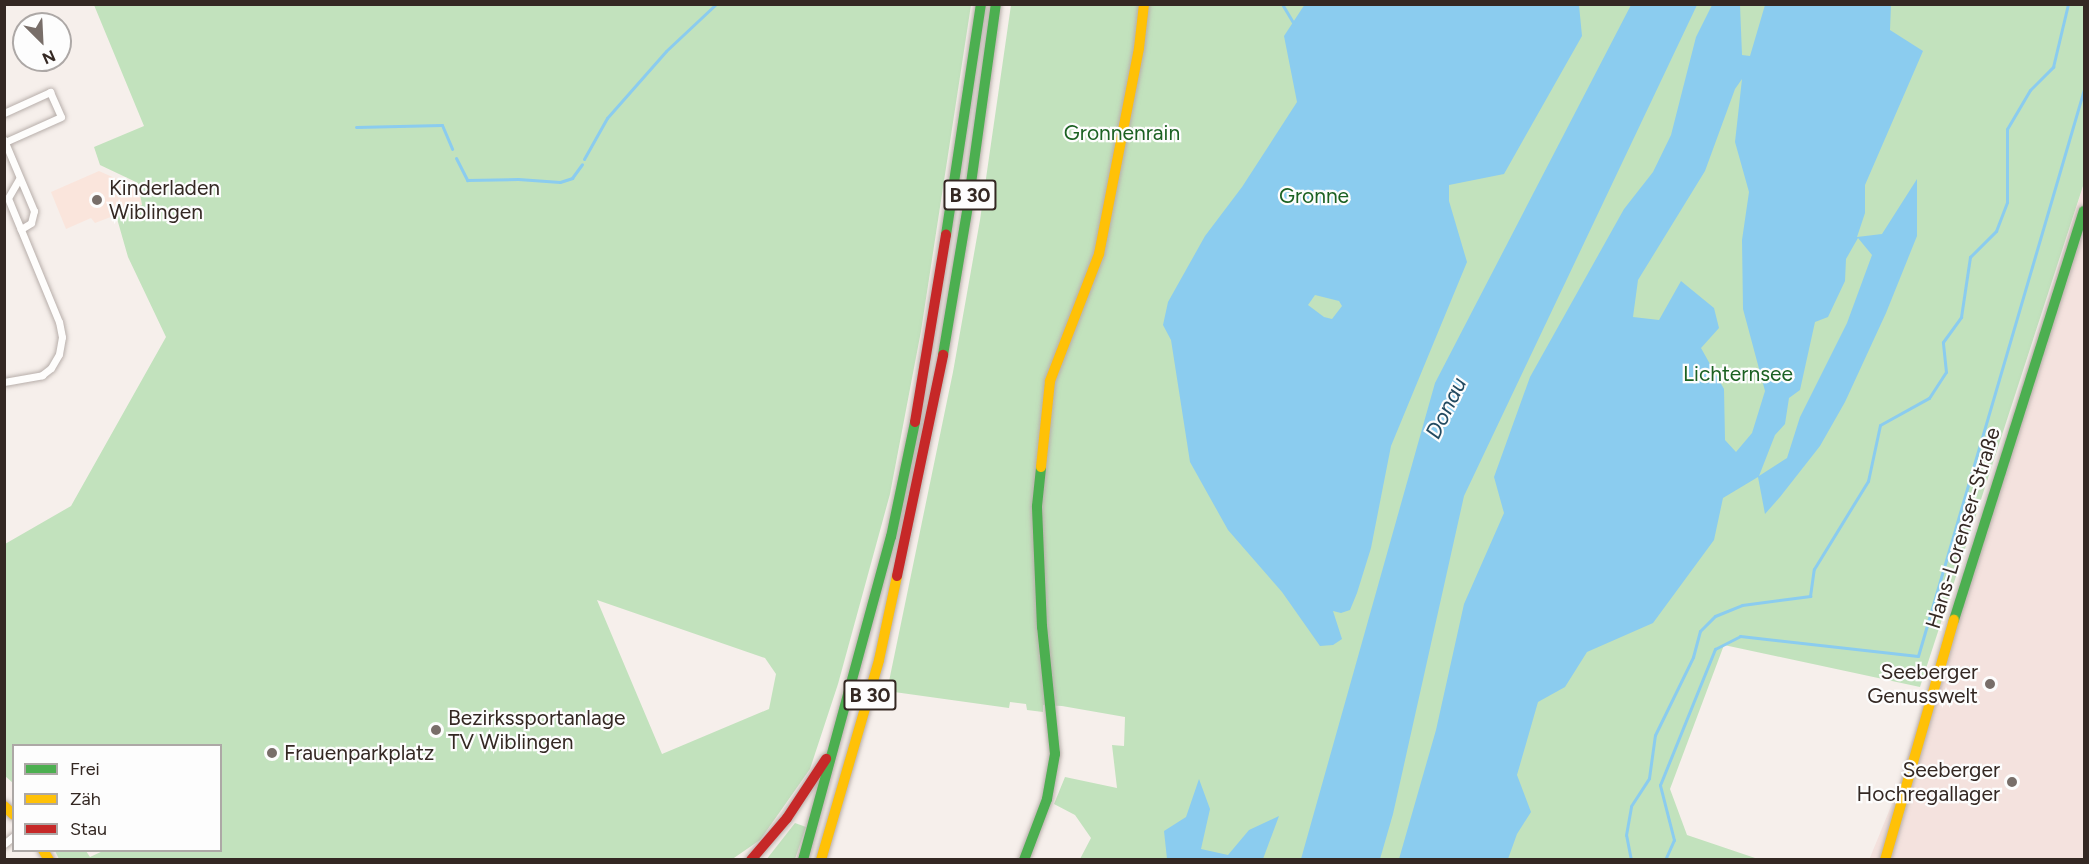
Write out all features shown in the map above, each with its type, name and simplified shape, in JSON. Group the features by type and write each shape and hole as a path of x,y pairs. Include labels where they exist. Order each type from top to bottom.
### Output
{"main road":[{"name":"B 30","path":"803,860 891,537 939,285 981,4"},
{"name":"B 30","path":"823,856 879,660 938,385 968,205 996,4"},
{"path":"1024,860 1047,799 1055,754 1042,627 1037,506 1046,408 1050,381 1099,254 1137,59 1144,4"},
{"name":"Hans-Lorenser-Straße","path":"1885,860 1958,607 2085,211"},
{"path":"751,860 787,818 835,745"}],"street":[{"path":"4,113 50,92 61,117 5,141 34,211 31,223 21,229"},
{"path":"4,382 42,375 51,368 59,354 62,337 59,322 8,198 19,179"}],"shaded area":[{"name":"Kinderladen Wiblingen","path":"99,171 128,184 138,183 142,205 95,223 91,218 66,229 51,192"},
{"path":"2084,183 2084,859 1869,860 1896,794"}],"green space":[{"path":"94,5 971,5 921,331 890,494 838,684 810,769 760,840 731,860 59,859 56,852 87,852 90,857 101,852 222,852 222,744 12,744 12,782 5,776 5,544 71,506 166,337 128,257 116,215 142,205 138,183 100,165 94,147 144,126","holes":["597,600 765,658 776,674 769,709 662,754"]},
{"name":"Gronnenrain","path":"1011,5 2084,5 2084,183 1920,687 1724,645 1670,789 1687,835 1758,859 1080,859 1091,838 1075,815 1054,804 1065,777 1117,788 1112,745 1124,746 1125,717 1062,706 1043,705 1043,712 1027,710 1026,704 1010,702 1009,708 887,691 953,372 980,220"},
{"path":"795,823 806,827 795,859 766,860"}],"water":[{"name":"Gronne","path":"1305,4 1579,5 1582,36 1504,174 1449,185 1449,201 1467,262 1391,446 1371,548 1357,593 1350,610 1341,613 1333,611 1342,639 1333,645 1320,646 1282,592 1228,530 1190,462 1171,340 1163,325 1168,302 1205,236 1242,187 1297,102 1284,36","holes":["1315,295 1339,301 1342,306 1332,319 1324,317 1308,305"]},
{"name":"Donau","path":"1631,5 1697,5 1464,496 1393,814 1380,859 1301,859 1435,383"},
{"name":"Lichternsee","path":"1712,5 1740,5 1742,55 1750,56 1765,5 1891,5 1890,30 1923,51 1865,185 1865,213 1857,237 1882,234 1917,179 1917,236 1886,313 1845,402 1820,446 1780,497 1765,514 1758,477 1723,498 1714,540 1653,623 1587,652 1565,687 1538,702 1517,775 1531,812 1517,834 1508,859 1399,859 1436,730 1464,604 1504,513 1494,477 1530,377 1624,209 1653,172 1671,135 1696,37","holes":["1742,79 1735,142 1749,192 1742,240 1743,309 1765,391 1752,433 1736,452 1725,440 1724,389 1701,348 1719,328 1714,308 1681,281 1659,320 1633,317 1638,280 1705,171 1735,89","1858,238 1872,255 1847,323 1800,417 1787,458 1759,476 1775,435 1785,424 1789,398 1800,390 1815,322 1828,317 1845,281 1846,259"]},
{"path":"1199,779 1210,809 1201,849 1228,855 1249,830 1279,816 1263,859 1167,859 1164,831 1186,817"}],"waterway":[{"path":"584,159 607,118 666,51 716,4"},
{"path":"1282,4 1294,24"},
{"path":"1631,860 1626,835 1631,806 1649,778 1655,735 1693,657 1700,631 1715,616 1742,605 1810,596 1814,569 1868,481 1880,425 1929,398 1946,372 1943,342 1961,317 1970,257 1996,231 2007,202 2007,129 2030,90 2053,67 2068,4"},
{"path":"1665,860 1674,840 1660,785 1715,649 1740,636 1918,656 2084,89"},
{"path":"356,127 442,125 452,149"},
{"path":"456,158 467,180 518,179 560,182 572,178 582,164"}],"traffic: fast":[{"path":"946,235 981,4"},
{"path":"943,355 968,205 996,4"},
{"path":"1954,620 2084,211"},
{"path":"803,860 891,537 915,422"},
{"path":"1024,860 1047,799 1055,754 1042,627 1037,506 1041,467"}],"traffic: slow":[{"path":"1041,467 1050,381 1099,254 1139,48 1144,4"},
{"path":"821,860 879,660 897,576"},
{"path":"1885,860 1954,620"},
{"path":"4,806 12,813"},
{"path":"44,852 49,860"}],"traffic: jam":[{"path":"915,422 946,235"},
{"path":"897,576 943,355"},
{"path":"751,860 787,818 826,759"}],"place":[{"name":"Kinderladen Wiblingen","path":"97,200"},
{"name":"Seeberger Genusswelt","path":"1990,684"},
{"name":"Bezirkssportanlage TV Wiblingen","path":"436,730"},
{"name":"Frauenparkplatz","path":"272,753"},
{"name":"Seeberger Hochregallager","path":"2012,782"}]}
